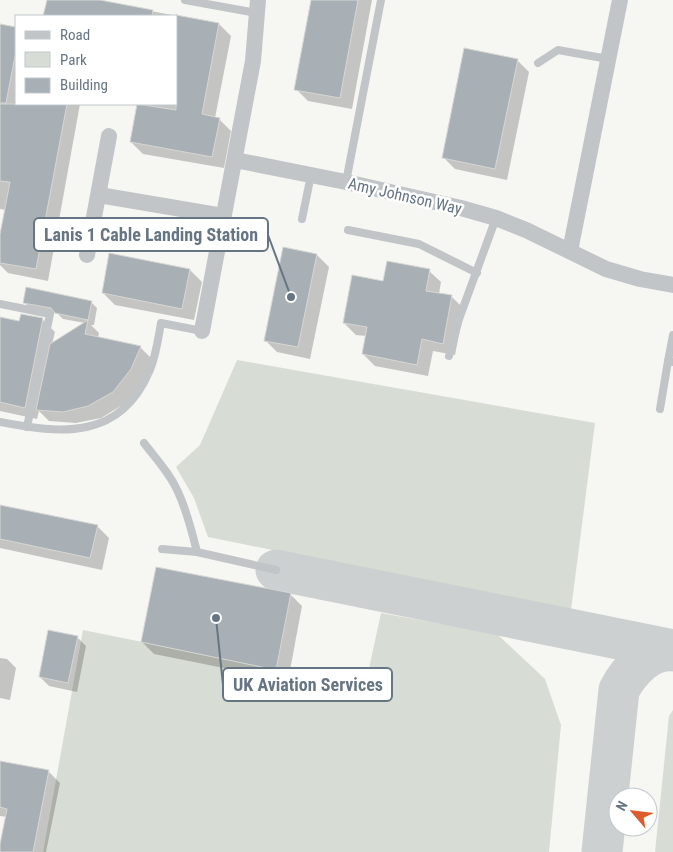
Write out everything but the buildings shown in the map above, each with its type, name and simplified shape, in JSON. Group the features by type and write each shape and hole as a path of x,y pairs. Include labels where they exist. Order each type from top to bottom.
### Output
{"street":[{"path":"570,251 620,0"},
{"path":"202,331 253,61 258,6"},
{"path":"87,255 109,136"},
{"name":"Amy Johnson Way","path":"235,160 346,182 461,208 496,218 526,230 606,269 640,279 673,285"},
{"path":"99,194 223,216"}],"lane":[{"path":"185,0 258,6"},
{"path":"346,182 381,0"},
{"path":"538,63 558,50 608,59"},
{"path":"302,219 311,175"},
{"path":"449,356 459,319 496,218"},
{"path":"348,230 419,244 477,273"},
{"path":"0,304 50,314 27,426"},
{"path":"0,422 61,430 81,429 98,424 128,404 141,388 155,353 161,323 202,331"},
{"path":"660,409 671,362 673,335"},
{"path":"144,443 165,469 178,491 187,513 197,552"},
{"path":"162,550 197,552 276,570"}],"green space":[{"path":"237,360 595,423 571,610 208,537 194,498 176,467 200,445"},
{"path":"381,613 497,634 545,679 561,725 549,852 43,852 83,630 365,687"},
{"path":"673,710 673,852 655,852 658,837 669,716"}],"taxiway":[{"path":"276,570 673,650"},
{"path":"602,852 619,690 628,675 641,662 656,653 673,651"}],"place":[{"name":"Lanis 1 Cable Landing Station","path":"291,297"},
{"name":"UK Aviation Services","path":"216,618"}]}
